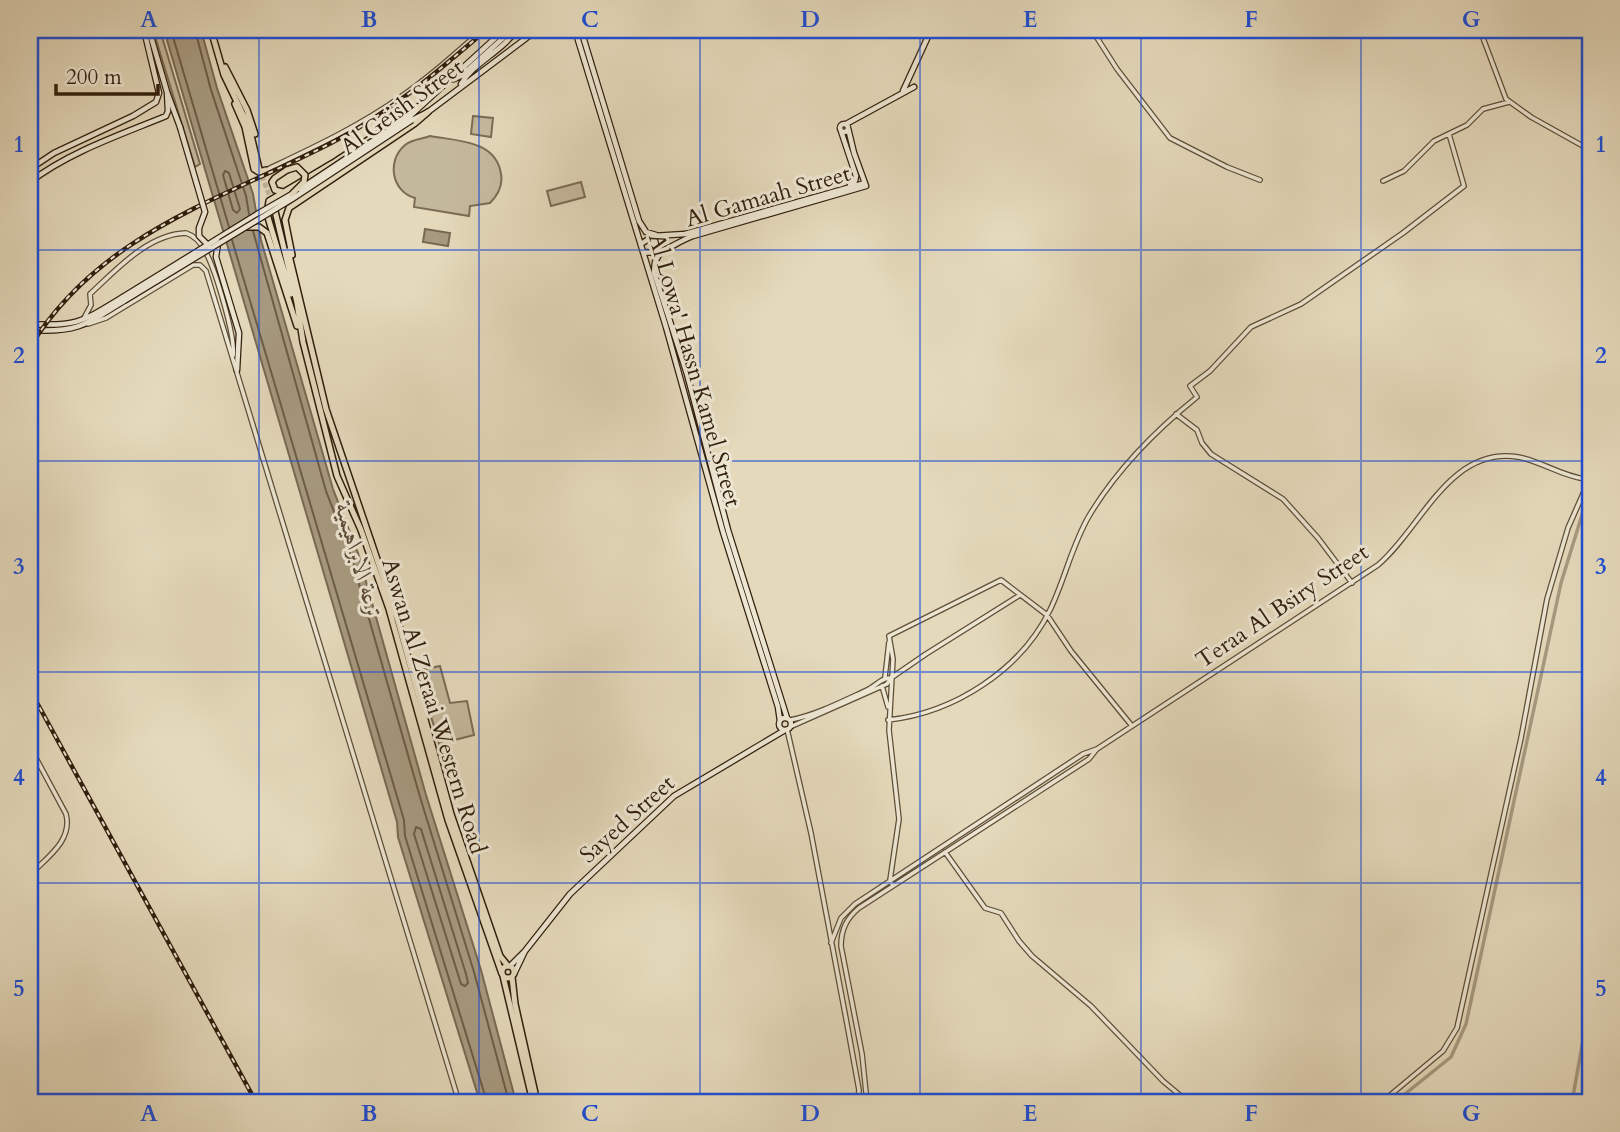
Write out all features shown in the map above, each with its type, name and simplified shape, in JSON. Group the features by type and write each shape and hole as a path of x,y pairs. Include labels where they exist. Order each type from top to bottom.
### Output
{"main road":[{"path":"30,169 54,153 152,106 158,99 159,93 144,30"},
{"path":"149,30 205,212 199,236 208,244"},
{"path":"213,30 227,72 251,119 263,169 259,172 254,169 245,127 232,98 233,91 222,69 213,30"},
{"name":"Al Geish Street","path":"272,204 421,105 504,30"},
{"path":"451,79 459,77 514,30"},
{"path":"459,88 466,77 506,42 514,30"},
{"name":"Al Geish Street","path":"303,326 303,299 285,222 286,212 414,124 537,30"},
{"name":"Al Lowa' Hassn Kamel Street","path":"575,30 601,104"},
{"name":"Al Lowa' Hassn Kamel Street","path":"581,30 707,475 778,707 779,723"},
{"path":"903,92 930,30"},
{"path":"844,189 856,178 841,131 846,131 847,126 914,87"},
{"path":"30,182 54,166 137,126 166,116 167,92"},
{"path":"30,324 62,326 82,321 123,299 333,173 411,118 421,105"},
{"path":"30,330 65,331 88,324 288,191 411,118 428,112"},
{"path":"847,126 865,184"},
{"name":"Al Lowa' Hassn Kamel Street","path":"611,141 641,225 646,232 657,235"},
{"path":"288,191 304,182 303,170 297,167 287,170 272,182 275,190 298,192 296,203"},
{"name":"Al Gamaah Street","path":"660,253 681,237 865,184"},
{"name":"Al Gamaah Street","path":"640,244 657,235 681,237 865,184"},
{"path":"272,204 268,217 303,326"},
{"name":"Aswan Al Zeraai Western Road","path":"272,204 283,223 303,326 326,408 398,621 456,827 500,956 509,966"},
{"path":"244,228 256,226 265,230 303,342"},
{"path":"667,235 672,241 671,246"},
{"path":"218,243 216,257 240,342 237,370"},
{"path":"643,252 660,253"},
{"name":"Al Lowa' Hassn Kamel Street","path":"660,253 654,272 687,374 714,473 725,531"},
{"name":"Aswan Al Zeraai Western Road","path":"303,326 303,342 335,470 365,541 389,609 448,820 502,975 535,1102"},
{"path":"680,376 687,374"},
{"path":"335,470 342,475 345,472 344,465"},
{"path":"707,475 714,473"},
{"path":"345,495 344,482 348,482 353,488"},
{"name":"Al Lowa' Hassn Kamel Street","path":"747,601 788,719 787,729"},
{"path":"773,736 779,723 788,719"},
{"path":"779,723 787,729"},
{"name":"Sayed Street","path":"509,966 525,951 570,894 674,796 787,729"},
{"name":"Sayed Street","path":"513,976 525,951"},
{"path":"509,966 513,968 513,976 508,979 502,975 502,969 509,966"},
{"name":"Aswan Al Zeraai Western Road","path":"513,976 515,1004 535,1102"}],"street":[{"path":"263,169 324,142 399,99 482,30"},
{"path":"1092,30 1134,92 1164,131 1176,142 1260,180"},
{"path":"1480,30 1502,92 1509,102 1590,149"},
{"path":"1383,181 1404,171 1434,141 1467,125 1483,109 1509,102"},
{"path":"888,720 911,716 946,704 980,687 1016,658 1047,615 1085,523 1124,467 1176,414 1197,397 1190,386 1210,371 1252,326 1301,304 1464,186 1449,134"},
{"path":"82,321 91,305 90,294 148,248 181,233 192,235 202,245 209,260 234,341 233,358"},
{"path":"88,324 106,318 193,265 200,265 206,271 459,1102"},
{"path":"1176,414 1197,430 1202,443 1211,454 1283,499 1318,538 1352,583"},
{"name":"Teraa Al Bsiry Street","path":"831,943 837,923 845,912 890,880 1352,583 1388,556 1440,492 1457,474 1472,464 1495,458 1519,457 1563,475 1585,479"},
{"path":"1382,1102 1443,1051 1457,1028 1521,738 1547,599 1568,527 1586,487 1585,479 1590,470"},
{"path":"889,636 910,628 999,580 1047,615 1071,651 1132,726"},
{"name":"Sayed Street","path":"787,729 882,687 891,678 1020,595"},
{"path":"885,677 889,636"},
{"path":"889,636 892,651 888,720 899,819 890,880 893,886"},
{"path":"788,719 805,716 869,689 885,677 891,678"},
{"path":"882,687 889,713"},
{"path":"787,729 811,834 859,1090 858,1102"},
{"path":"30,747 64,811 68,824 63,841 30,875"},
{"name":"Teraa Al Bsiry Street","path":"867,1102 862,1054 841,950 841,936 846,922 853,912 1089,759 1097,749"},
{"path":"963,832 967,838"},
{"path":"945,852 985,908 1001,913 1019,942 1032,956 1091,1006 1163,1081 1188,1102"}],"shaded area":[{"path":"153,30 160,30 200,164 195,167"},
{"path":"473,116 493,118 491,137 471,134"},
{"path":"430,136 474,144 492,154 498,163 501,182 490,203 470,206 469,216 414,207 415,198 407,195 397,183 394,175 395,159 408,143"},
{"path":"581,182 585,197 551,206 547,191"},
{"path":"440,666 450,703 467,701 474,735 439,744 421,670"}],"water":[{"name":"ترعة الابراهيمية","path":"164,30 201,30 217,88 253,194 261,240 333,489 358,553 426,795 481,970 516,1102 480,1102 398,837 397,822"},
{"path":"425,229 450,233 448,246 423,242"}],"waterway":[{"path":"1579,30 1590,62"},
{"path":"1395,1102 1451,1057 1466,1024 1561,583 1590,489"},
{"path":"1572,1102 1590,1001"}],"tunnel":[{"path":"259,169 272,202"}],"railway":[{"path":"30,347 59,308 91,275 127,247 206,202 354,131 413,91 486,30"},
{"path":"30,690 256,1102"}]}
